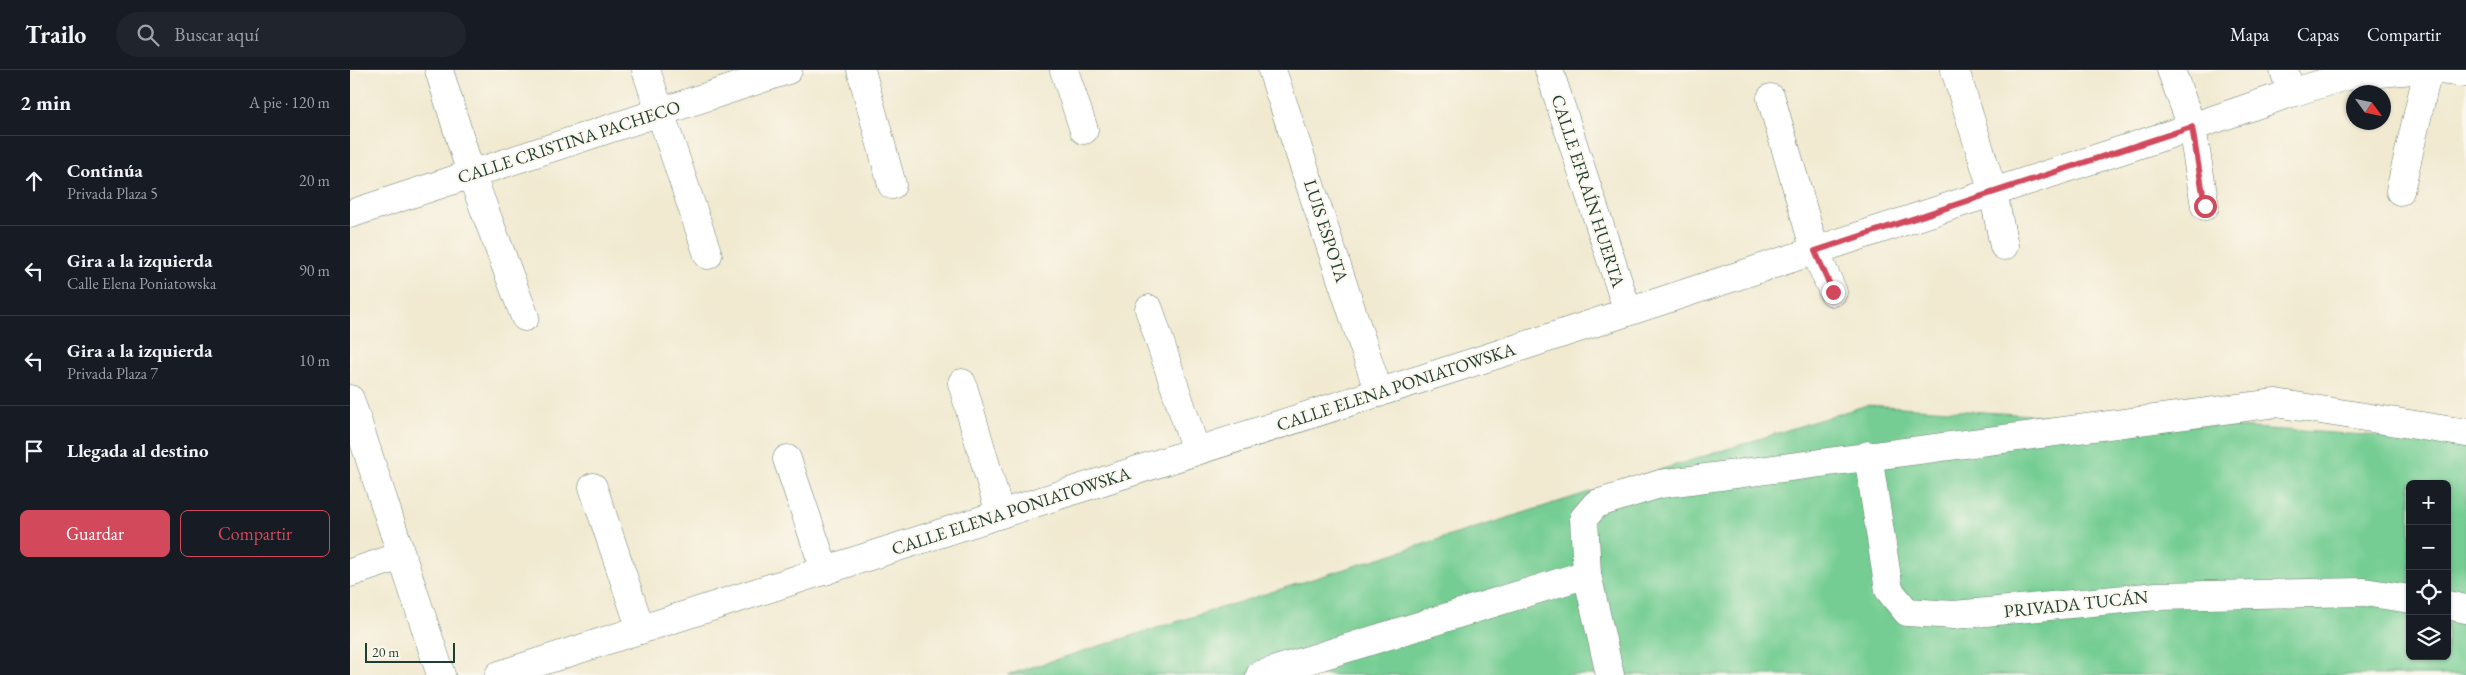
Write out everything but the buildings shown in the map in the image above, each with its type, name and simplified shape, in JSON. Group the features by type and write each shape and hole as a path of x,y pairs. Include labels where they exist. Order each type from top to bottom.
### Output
{"street":[{"path":"439,70 471,174 525,317"},
{"path":"646,70 708,255"},
{"name":"CALLE CRISTINA PACHECO","path":"350,214 788,70"},
{"path":"861,70 892,185"},
{"path":"1064,70 1084,130"},
{"name":"LUIS ESPOTA","path":"1272,70 1379,392"},
{"name":"CALLE EFRAÍN HUERTA","path":"1549,70 1628,312"},
{"path":"1955,70 1992,192 2004,246"},
{"path":"2171,70 2192,127 2205,206"},
{"name":"CALLE ELENA PONIATOWSKA","path":"499,675 1628,312 2192,127 2287,81 2413,70"},
{"path":"2400,191 2428,70"},
{"path":"2439,70 2466,73"},
{"path":"1771,98 1815,251 1833,292"},
{"path":"1149,309 1196,451"},
{"path":"962,383 1000,514"},
{"path":"350,399 441,675"},
{"path":"1610,675 1587,574 1584,518 1596,504 1660,484 1868,455 2276,403 2466,433"},
{"name":"PRIVADA TUCÁN","path":"1868,455 1888,590 1907,612 1954,616 2157,596 2364,592 2406,598"},
{"path":"787,459 825,571"},
{"path":"592,486 641,630"},
{"path":"350,573 401,556"},
{"path":"1260,675 1587,574"},
{"path":"2451,606 2466,608"}],"green space":[{"path":"1867,405 2466,441 2466,675 1007,675"}],"route":[{"path":"1833,292 1815,251 2192,127 2205,206"}]}
